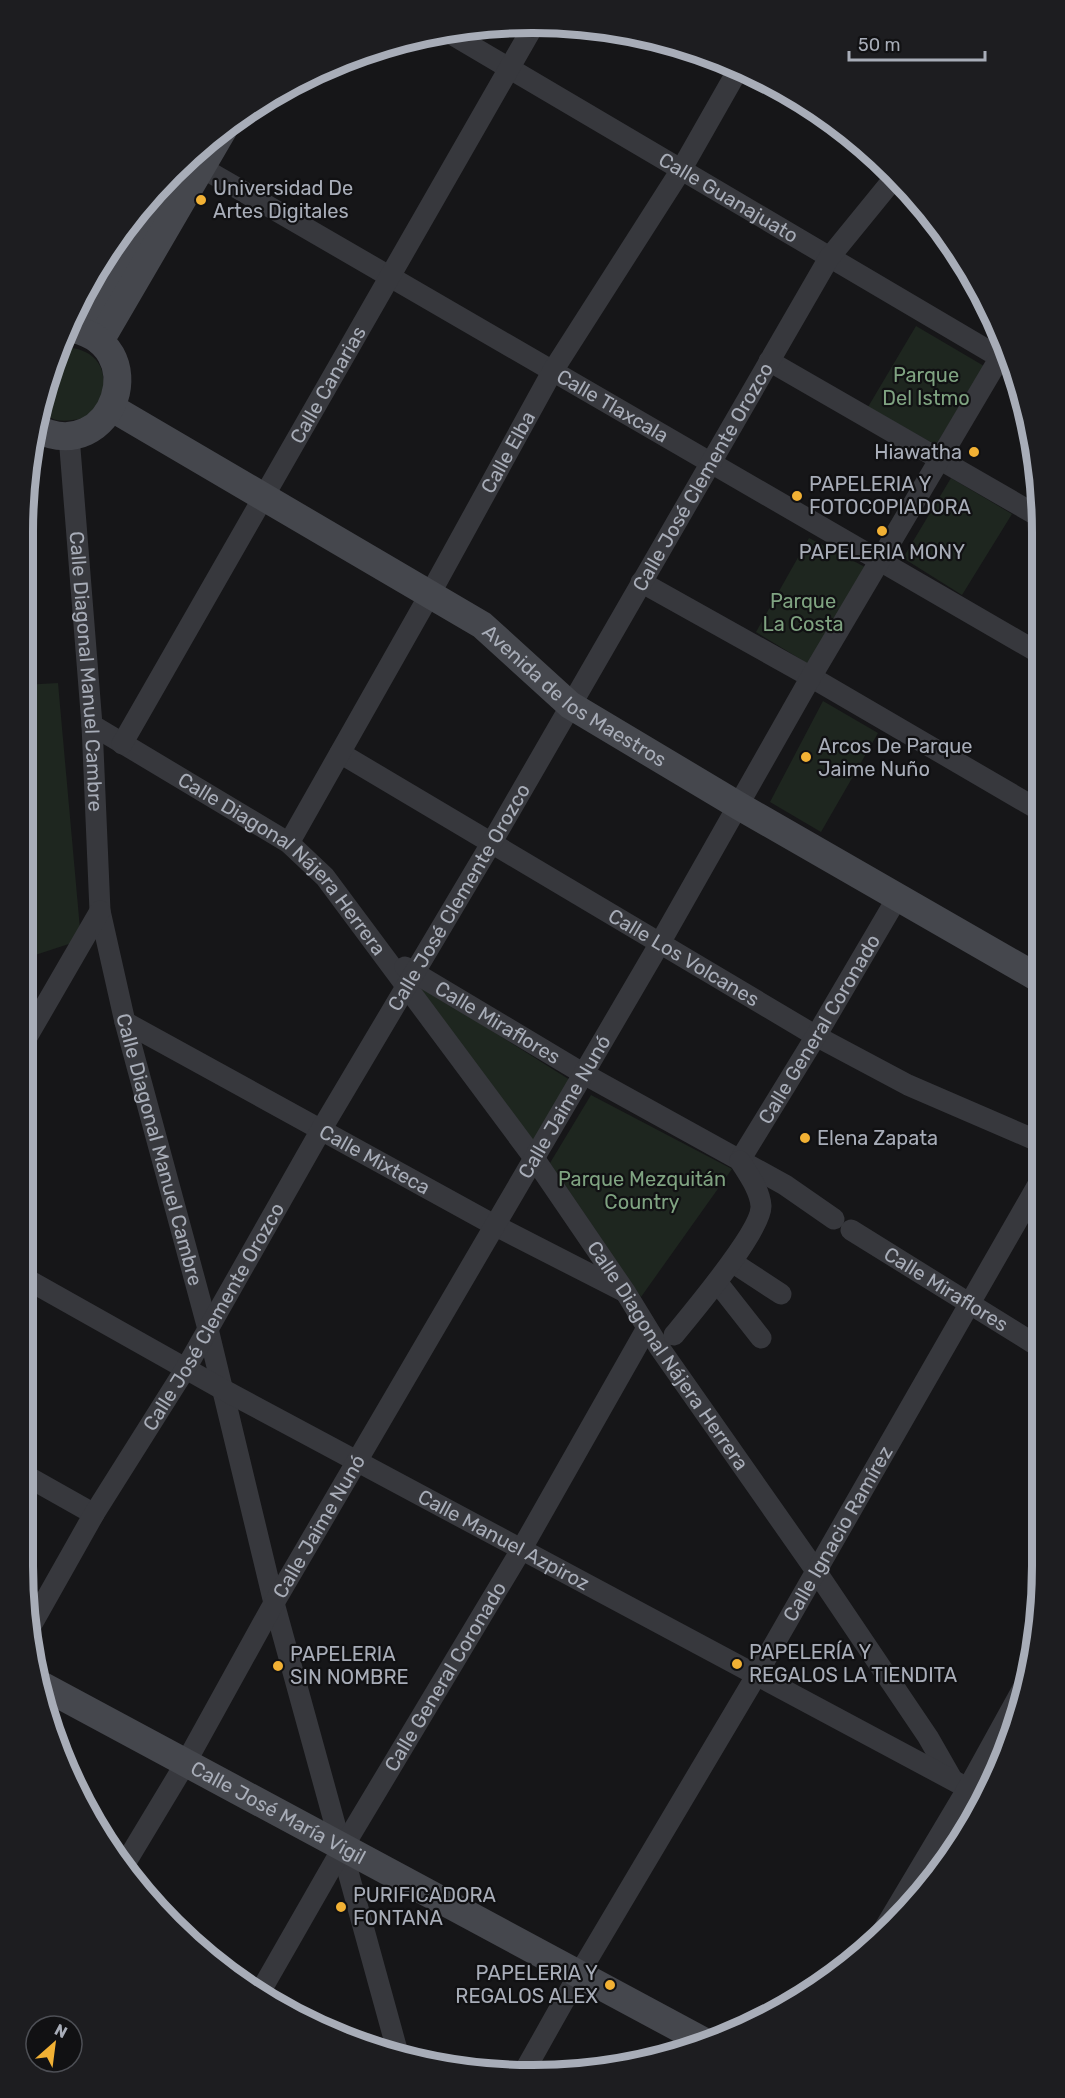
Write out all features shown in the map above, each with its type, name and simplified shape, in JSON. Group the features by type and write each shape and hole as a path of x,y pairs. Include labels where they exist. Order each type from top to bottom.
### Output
{"street":[{"name":"Calle Canarias","path":"122,744 529,33"},
{"name":"Calle Guanajuato","path":"458,39 829,258 998,351"},
{"name":"Calle Elba","path":"289,843 552,372 681,170 734,76"},
{"name":"Calle Tlaxcala","path":"195,164 1032,649"},
{"path":"82,333 192,167"},
{"name":"Calle José Clemente Orozco","path":"36,1617 94,1514 186,1368 321,1130 492,842 829,258 890,183"},
{"path":"82,333 144,219"},
{"path":"44,431 69,436 82,433 93,428 112,408 118,386 118,373 114,361 82,333"},
{"path":"769,361 1031,512"},
{"name":"Calle Jaime Nunó","path":"128,1859 185,1764 274,1603 660,943 811,677 940,459 1002,363"},
{"name":"Avenida de los Maestros","path":"112,408 482,625 570,705 739,806 1032,974"},
{"name":"Calle Diagonal Manuel Cambre","path":"69,436 92,724 100,911 125,1022 208,1329 274,1603 396,2046"},
{"path":"641,582 811,677 1032,806"},
{"name":"Calle Diagonal Nájera Herrera","path":"92,724 289,843 325,877 381,952 410,980 534,1158 626,1293 647,1328 928,1737 969,1788"},
{"name":"Calle Los Volcanes","path":"340,753 816,1035 908,1085 1032,1139"},
{"name":"Calle General Coronado","path":"740,1160 897,898"},
{"path":"33,1027 100,911"},
{"name":"Calle Miraflores","path":"410,980 785,1185 1032,1342"},
{"name":"Calle Mixteca","path":"125,1022 494,1225 626,1293"},
{"path":"674,1335 732,1262 757,1222 762,1209 760,1196 740,1160"},
{"name":"Calle Ignacio Ramírez","path":"528,2065 579,1974 756,1676 1032,1195"},
{"path":"732,1262 781,1294"},
{"path":"717,1282 761,1338"},
{"name":"Calle Manuel Azpiroz","path":"33,1283 357,1462 969,1788"},
{"name":"Calle General Coronado","path":"263,1986 342,1849 521,1550 647,1328"},
{"path":"33,1480 94,1514"},
{"name":"Calle José María Vigil","path":"49,1690 696,2037"},
{"path":"898,1906 969,1788 1009,1715"}],"green space":[{"name":"Parque Del Istmo","path":"916,326 984,366 936,445 868,407"},
{"path":"69,347 88,353 94,357 101,369 104,385 103,398 87,418 61,421 47,416 50,403"},
{"path":"951,478 1012,514 962,595 903,558"},
{"name":"Parque La Costa","path":"809,538 865,567 810,665 756,632"},
{"path":"58,683 81,940 33,956 33,684"},
{"path":"823,701 878,733 821,832 770,802"},
{"name":"Parque Mezquitán Country","path":"416,983 570,1080 533,1145"},
{"name":"Parque Mezquitán Country","path":"591,1095 732,1169 641,1297 550,1163"}],"place":[{"name":"Universidad De Artes Digitales","path":"201,200"},
{"name":"Hiawatha","path":"974,452"},
{"name":"PAPELERIA Y FOTOCOPIADORA","path":"797,496"},
{"name":"PAPELERIA MONY","path":"882,531"},
{"name":"Arcos De Parque Jaime Nuño","path":"806,757"},
{"name":"Elena Zapata","path":"805,1138"},
{"name":"PAPELERÍA Y REGALOS LA TIENDITA","path":"737,1664"},
{"name":"PAPELERIA SIN NOMBRE","path":"278,1666"},
{"name":"PURIFICADORA FONTANA","path":"341,1907"},
{"name":"PAPELERIA Y REGALOS ALEX","path":"610,1985"}]}
